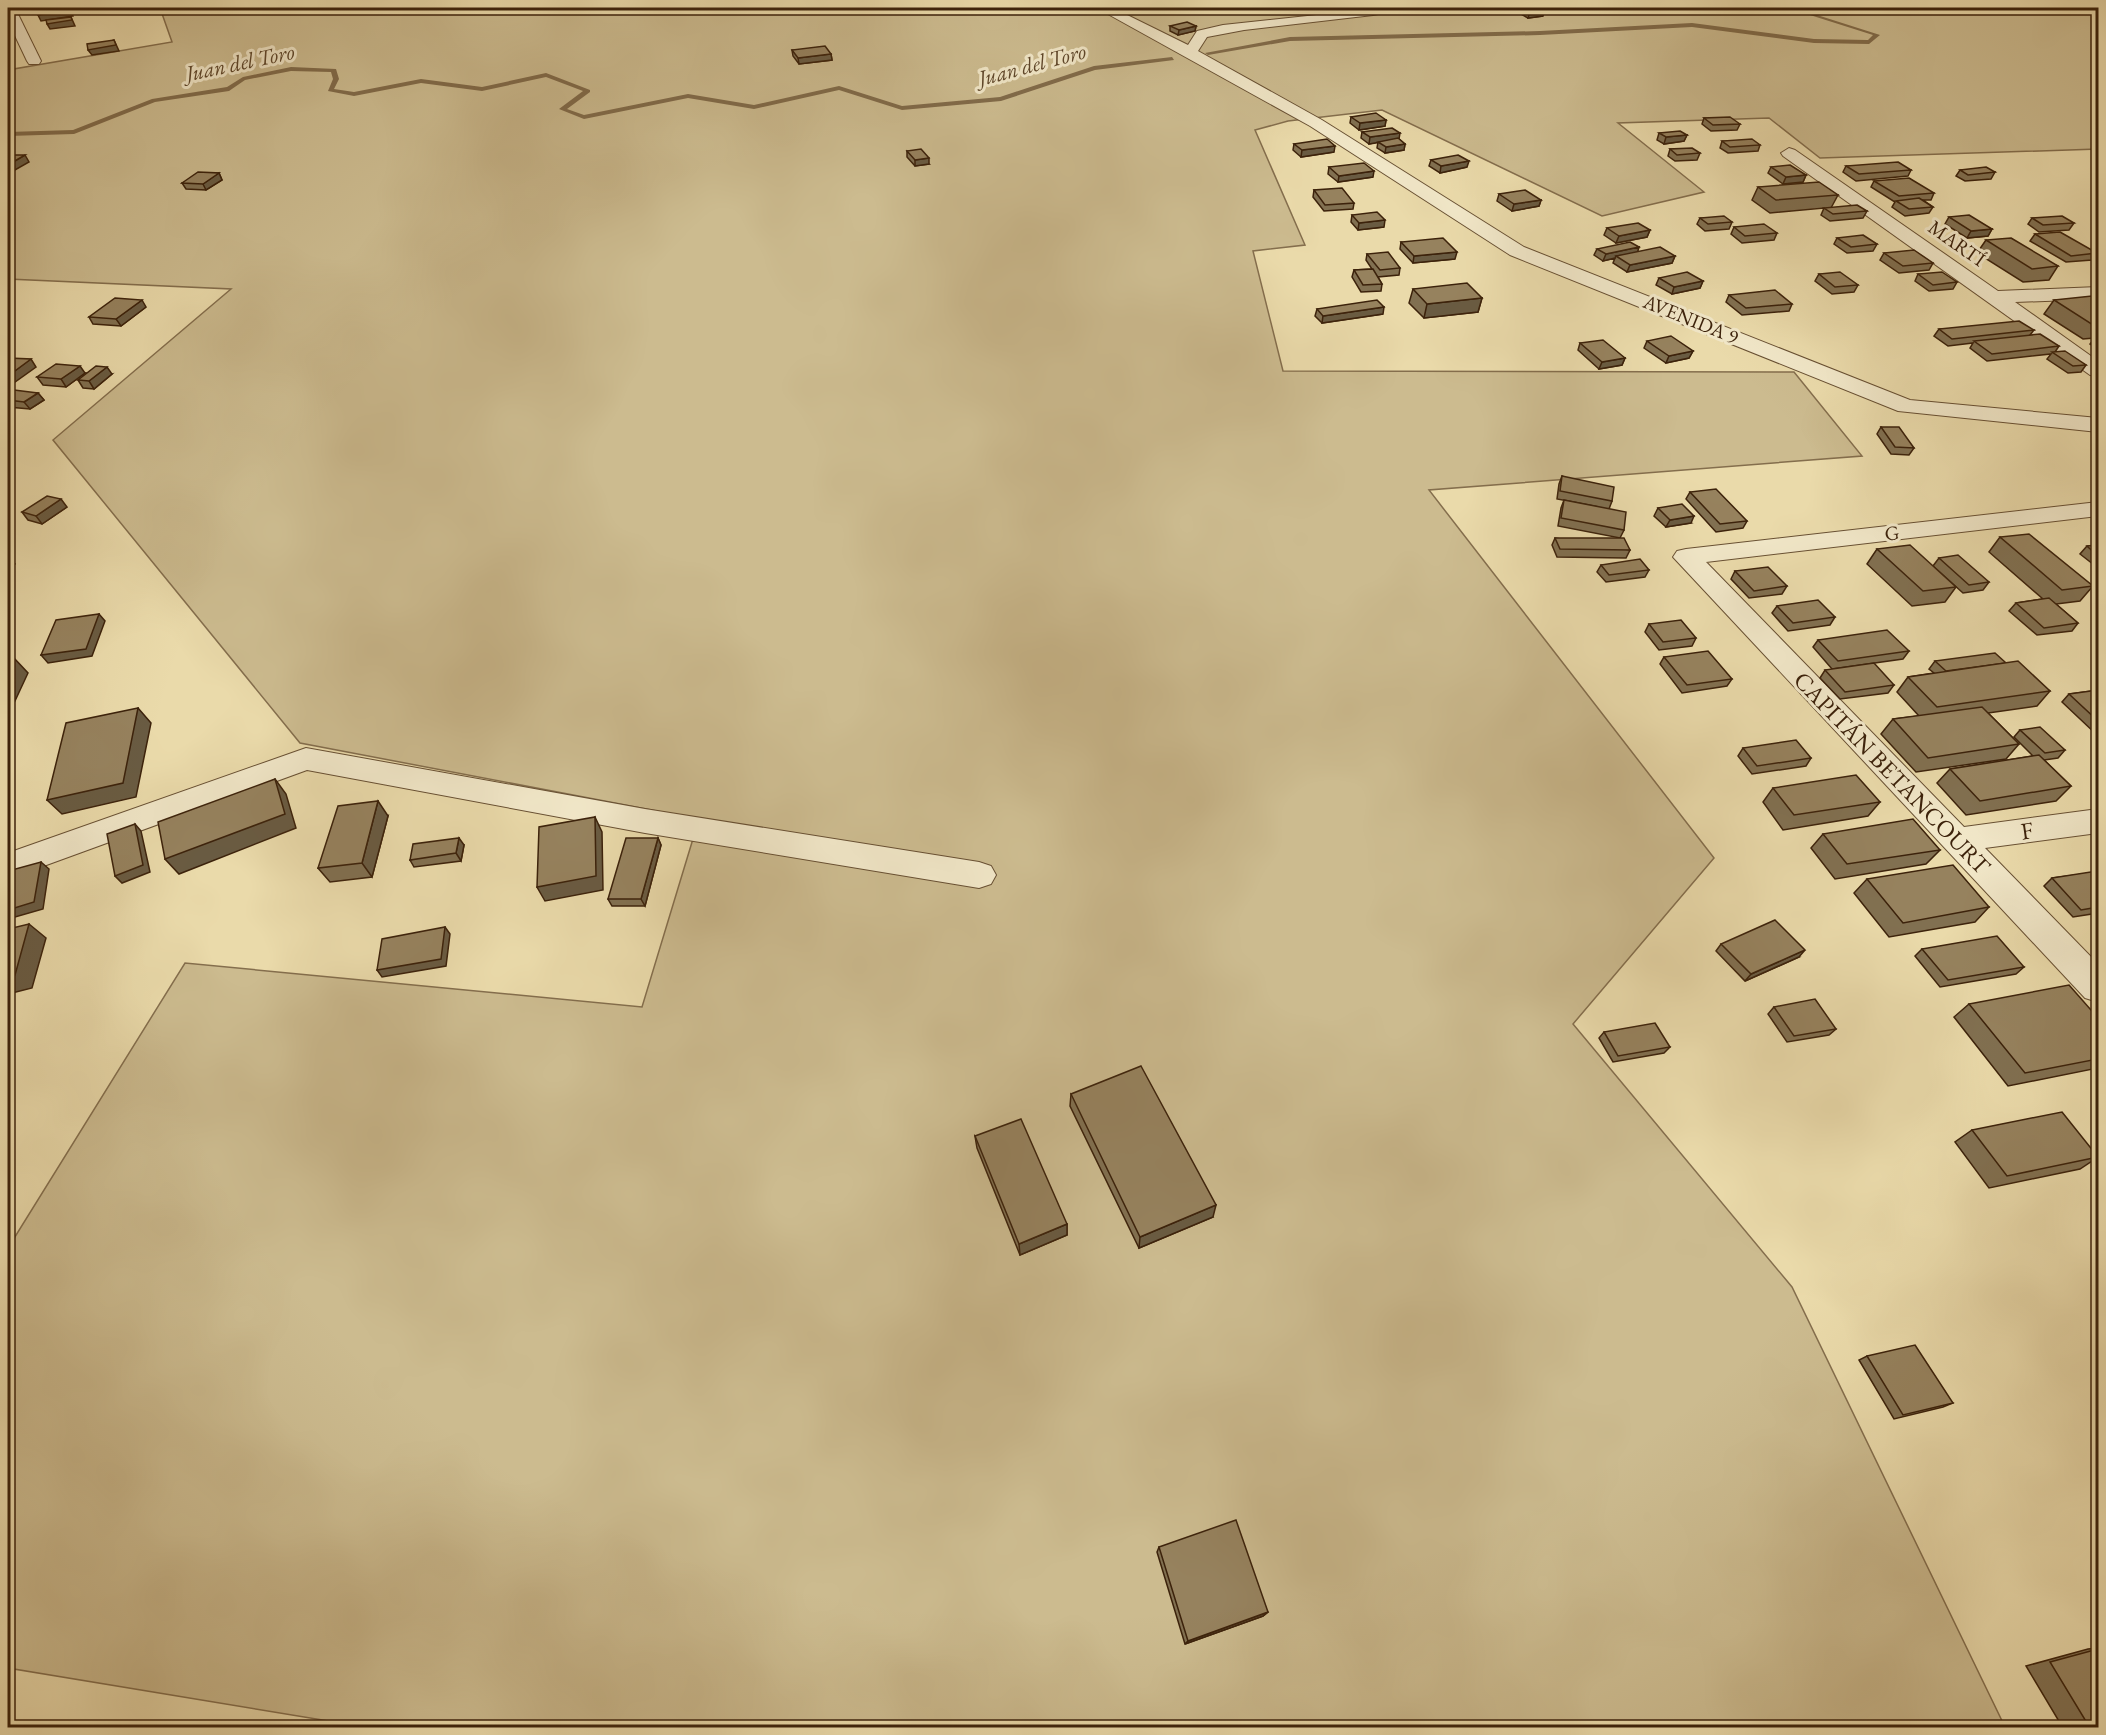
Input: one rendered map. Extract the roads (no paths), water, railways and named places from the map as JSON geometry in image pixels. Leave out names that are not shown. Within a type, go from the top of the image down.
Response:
[{"type":"street","points":[[8,8],[34,61]]},
{"type":"street","name":"AVENIDA 9","points":[[1104,8],[1190,52],[1316,123],[1517,251],[1905,406],[2098,425]]},
{"type":"street","points":[[1190,52],[1202,34],[1231,26],[1342,17],[1373,11],[1376,8]]},
{"type":"street","name":"MARTÍ","points":[[1789,153],[2098,370]]},
{"type":"street","points":[[1996,297],[2098,293]]},
{"type":"street","name":"G","points":[[1686,557],[2098,509]]},
{"type":"street","name":"CAPITÁN BETANCOURT","points":[[1686,557],[2098,987]]},
{"type":"street","points":[[8,866],[306,759],[645,820],[979,875]]},
{"type":"street","name":"F","points":[[1956,840],[2098,821]]},
{"type":"waterway","name":"Juan del Toro","points":[[1208,53],[1290,39],[1540,33],[1692,25],[1814,41],[1869,42],[1877,35],[1791,8]]},
{"type":"waterway","name":"Juan del Toro","points":[[8,134],[74,132],[154,100],[229,89],[243,79],[291,69],[334,70],[336,79],[330,90],[354,94],[421,81],[482,89],[546,75],[588,91],[562,109],[584,117],[688,96],[754,107],[839,88],[902,108],[1001,99],[1094,68],[1172,59]]}]
